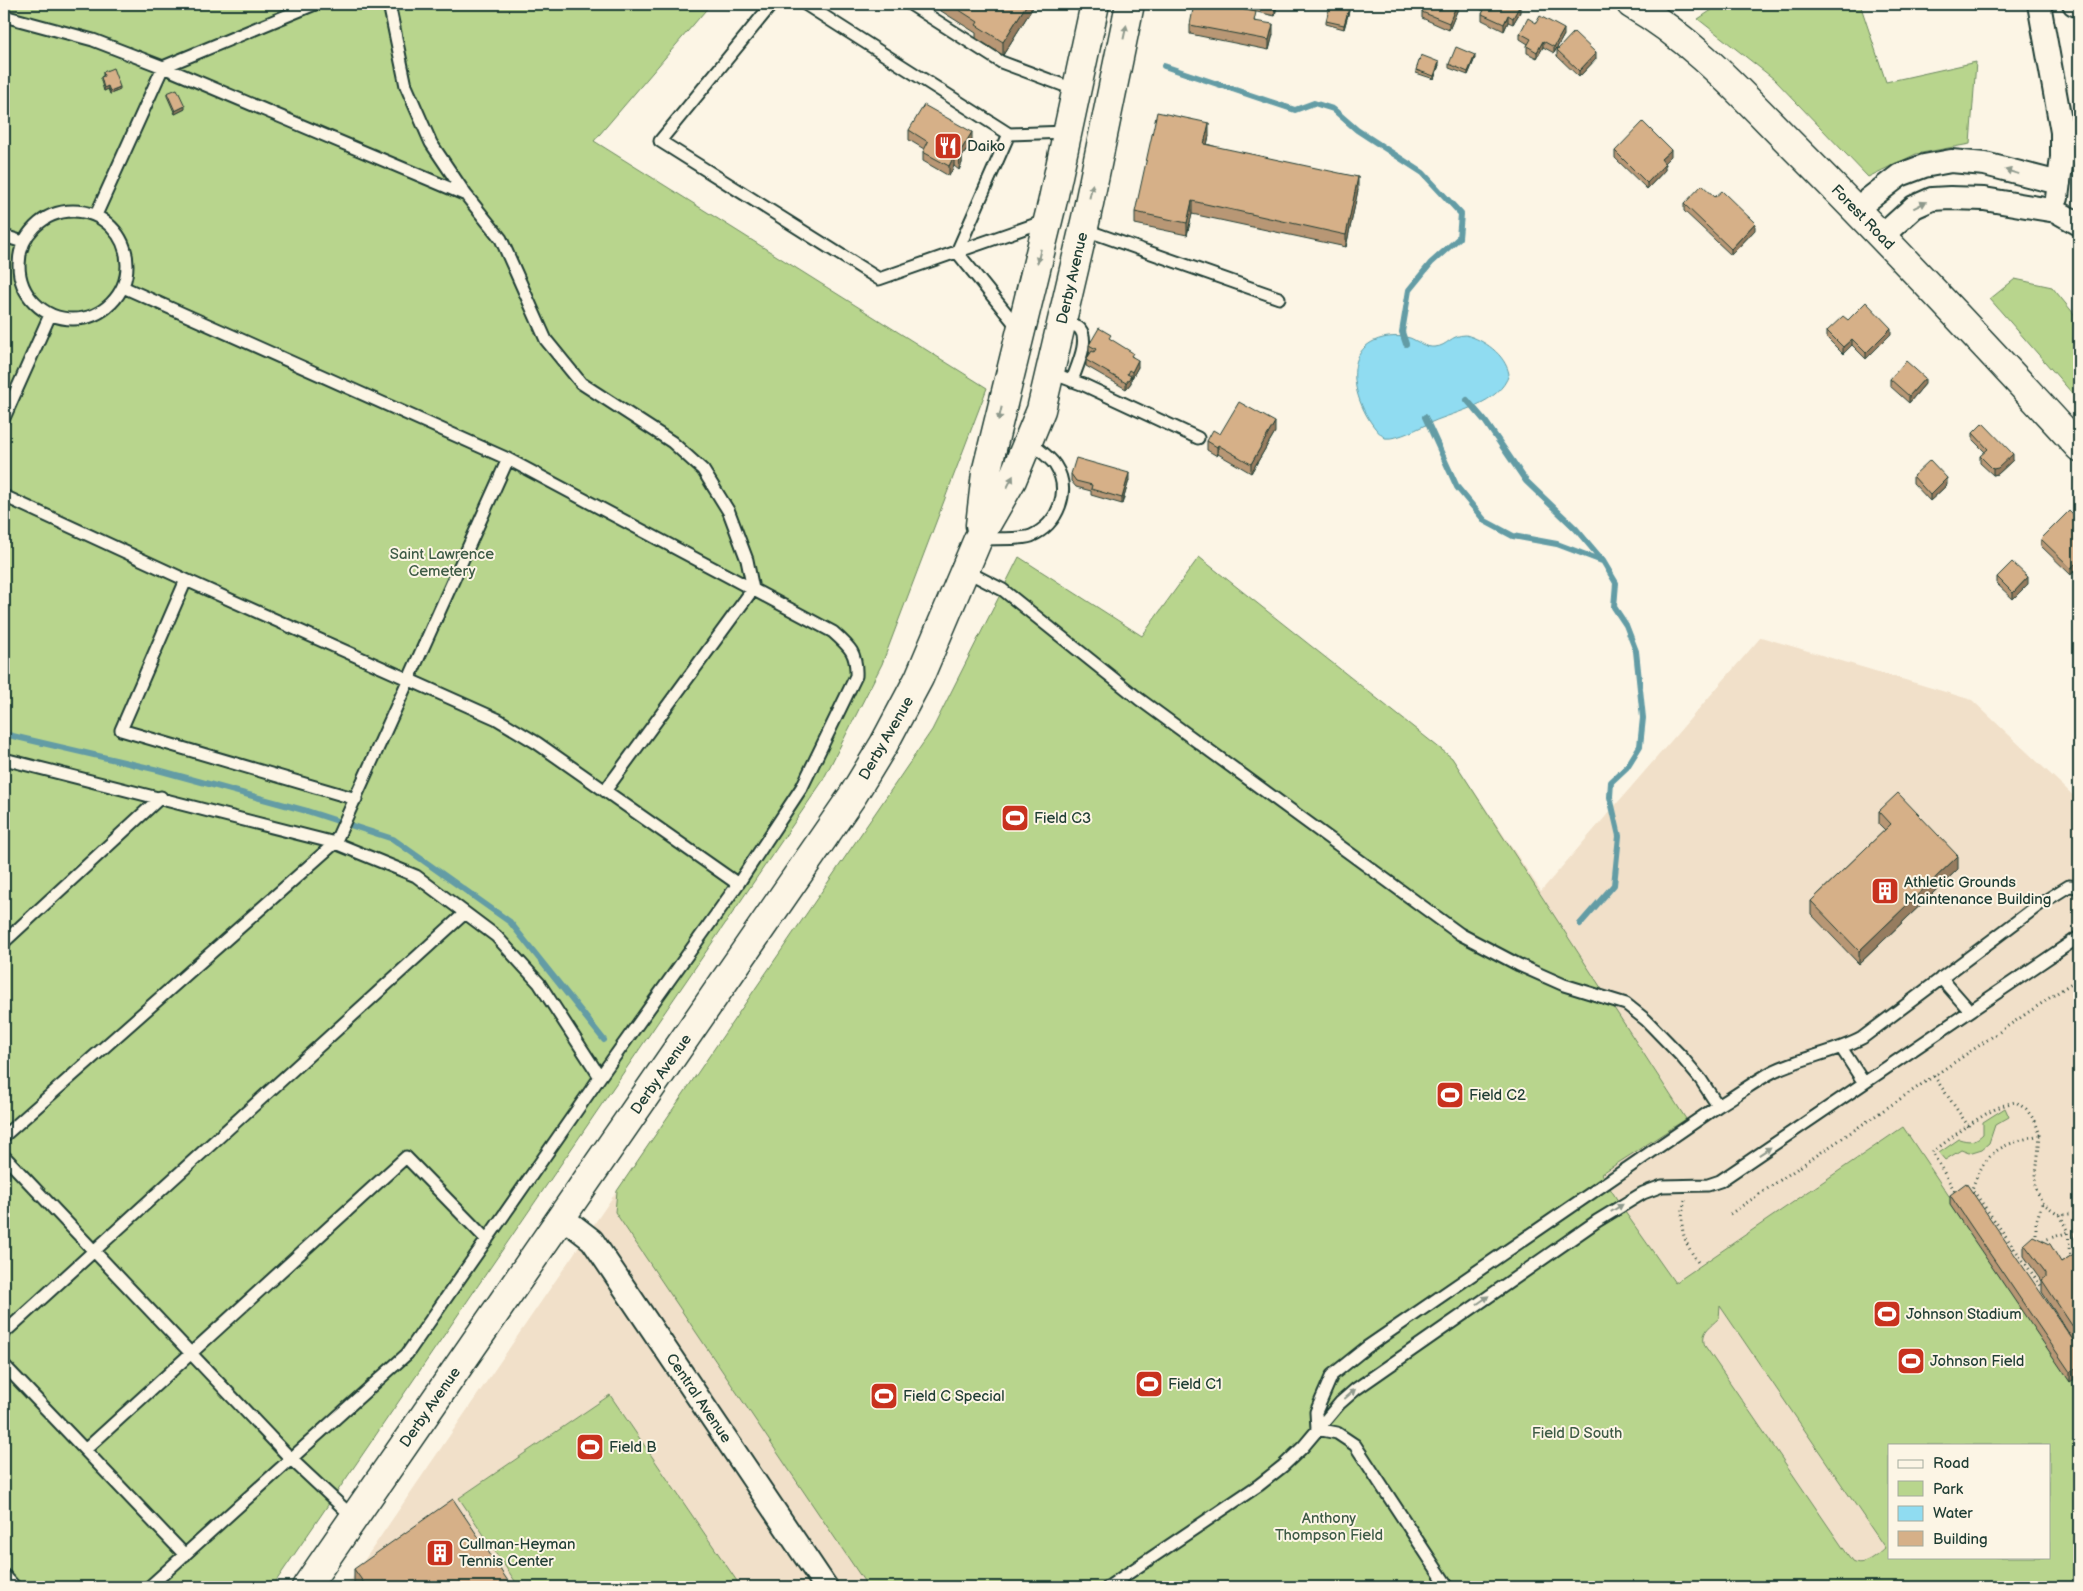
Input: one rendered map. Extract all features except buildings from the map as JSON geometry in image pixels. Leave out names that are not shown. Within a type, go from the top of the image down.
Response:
[{"type":"main road","name":"Derby Avenue","points":[[978,539],[986,473],[1048,220],[1095,4]]},
{"type":"main road","name":"Derby Avenue","points":[[306,1587],[853,795],[884,744],[919,678],[978,539],[1012,480],[1041,410],[1060,377],[1062,319],[1083,229],[1130,4]]},
{"type":"main road","name":"Forest Road","points":[[1631,4],[1667,27],[1694,49],[1856,209],[2079,447]]},
{"type":"main road","points":[[1048,220],[1083,229]]},
{"type":"street","points":[[2039,4],[2062,132],[2060,184],[2056,210]]},
{"type":"street","points":[[2074,4],[2079,6]]},
{"type":"street","points":[[1856,209],[1900,175],[1924,166],[1951,161],[1985,164],[2060,184]]},
{"type":"street","points":[[1882,236],[1914,207],[1932,199],[1984,199],[2056,210],[2079,224]]},
{"type":"street","name":"Central Avenue","points":[[562,1216],[592,1240],[826,1587]]},
{"type":"lane","points":[[96,215],[163,67],[315,4]]},
{"type":"lane","points":[[389,4],[406,86],[431,143],[466,195],[501,239],[546,340],[581,383],[672,442],[703,470],[729,512],[747,560],[753,590],[605,791]]},
{"type":"lane","points":[[772,4],[660,140],[879,279],[1048,220]]},
{"type":"lane","points":[[805,4],[1009,134],[1067,132]]},
{"type":"lane","points":[[910,4],[1001,62],[1076,90]]},
{"type":"lane","points":[[4,16],[93,40],[163,67],[466,195]]},
{"type":"lane","points":[[957,252],[1009,134]]},
{"type":"lane","points":[[79,210],[96,215],[110,224],[121,238],[126,254],[127,271],[123,287],[113,302],[100,312],[84,318],[66,319],[50,315],[36,305],[25,292],[19,276],[18,259],[23,242],[33,228],[46,217],[62,211],[79,210]]},
{"type":"lane","points":[[1083,229],[1279,298]]},
{"type":"lane","points":[[4,236],[23,242]]},
{"type":"lane","points":[[957,252],[1020,330]]},
{"type":"lane","points":[[123,287],[508,459],[838,637],[848,645],[856,660],[856,676],[802,787],[738,884],[600,1077],[407,1354],[149,1587]]},
{"type":"lane","points":[[4,418],[50,315]]},
{"type":"lane","points":[[1060,377],[1198,438]]},
{"type":"lane","points":[[978,539],[1030,536],[1049,524],[1060,508],[1063,484],[1055,464],[1028,440]]},
{"type":"lane","points":[[4,1136],[335,843],[351,812],[508,459]]},
{"type":"lane","points":[[4,496],[186,580],[497,718],[537,743],[738,884]]},
{"type":"lane","points":[[966,571],[1003,590],[1139,699],[1460,934],[1519,965],[1564,984],[1626,1004],[1646,1020],[1681,1056],[1701,1080],[1718,1106]]},
{"type":"lane","points":[[186,580],[121,730],[356,799]]},
{"type":"lane","points":[[4,759],[161,797],[335,843],[416,876],[496,936],[539,983],[600,1077]]},
{"type":"lane","points":[[4,942],[161,797]]},
{"type":"lane","points":[[1317,1429],[1316,1412],[1332,1375],[1338,1368],[1718,1106],[1774,1071],[1812,1056],[1842,1049],[1905,1007],[2040,904],[2069,886],[2079,887]]},
{"type":"lane","points":[[4,1333],[466,913]]},
{"type":"lane","points":[[1108,1587],[1259,1485],[1296,1453],[1356,1389],[1597,1221],[1642,1193],[1662,1186],[1708,1185],[1720,1181],[2079,937]]},
{"type":"lane","points":[[1941,978],[1970,1012]]},
{"type":"lane","points":[[1842,1049],[1864,1084]]},
{"type":"lane","points":[[4,1156],[291,1459],[354,1518]]},
{"type":"lane","points":[[85,1450],[192,1355],[406,1157],[487,1240]]},
{"type":"lane","points":[[4,1365],[186,1555]]},
{"type":"lane","points":[[1317,1429],[1337,1433],[1355,1445],[1448,1587]]},
{"type":"lane","points":[[4,1575],[15,1587]]},
{"type":"path","points":[[1730,1214],[2079,978]]},
{"type":"path","points":[[1934,1076],[1969,1127]]},
{"type":"path","points":[[1962,1202],[1932,1152],[2005,1104],[2016,1102],[2035,1120],[2040,1135],[2035,1186],[2042,1203],[2060,1215],[2069,1232],[2071,1265]]},
{"type":"path","points":[[2040,1135],[2003,1145],[1993,1152],[1978,1172],[1972,1190],[2047,1294]]},
{"type":"path","points":[[1689,1184],[1680,1219],[1681,1228],[1684,1238],[1700,1265]]},
{"type":"path","points":[[2042,1203],[2036,1223],[2035,1238],[2044,1248]]},
{"type":"path","points":[[2060,1215],[2079,1214]]},
{"type":"path","points":[[2038,1242],[2069,1232]]},
{"type":"shaded area","points":[[1019,557],[1142,636],[1199,557],[1452,758],[1541,891],[1761,637],[1972,700],[2079,801],[2079,1587],[346,1587],[932,730]]},
{"type":"green space","name":"Saint Lawrence Cemetery","points":[[4,4],[711,4],[594,141],[987,388],[882,664],[822,782],[272,1587],[4,1587]]},
{"type":"green space","points":[[1721,4],[1860,4],[1886,82],[1976,62],[1970,144],[1916,154],[1868,177],[1774,79],[1698,19]]},
{"type":"green space","points":[[2015,279],[2052,287],[2079,320],[2079,401],[1990,299]]},
{"type":"green space","points":[[1019,557],[1142,636],[1199,557],[1452,758],[1686,1119],[1601,1174],[1675,1283],[1903,1127],[1953,1202],[2079,1376],[2074,1380],[2079,1387],[2079,1587],[868,1587],[615,1212],[617,1191],[932,730]],"holes":[[[1720,1306],[1885,1548],[1865,1562],[1852,1561],[1705,1346],[1705,1333],[1719,1318]]]},
{"type":"green space","points":[[2005,1108],[2009,1117],[1995,1125],[1989,1143],[1982,1149],[1969,1153],[1961,1150],[1945,1160],[1939,1153],[1959,1139],[1969,1141],[1977,1139],[1983,1134],[1983,1122]]},
{"type":"green space","name":"Field B","points":[[610,1395],[741,1587],[519,1587],[459,1498]]},
{"type":"water","points":[[1461,335],[1480,340],[1493,349],[1507,367],[1509,374],[1497,393],[1476,405],[1402,435],[1385,438],[1366,415],[1360,400],[1355,369],[1359,355],[1368,345],[1386,337],[1407,337],[1435,347],[1443,345]]},
{"type":"waterway","points":[[1164,66],[1295,110],[1314,103],[1333,109],[1357,130],[1423,173],[1461,214],[1459,238],[1431,263],[1409,290],[1402,332],[1406,344]]},
{"type":"waterway","points":[[1467,400],[1485,421],[1526,481],[1576,529],[1603,561],[1616,583],[1614,607],[1626,625],[1636,651],[1643,718],[1640,746],[1627,767],[1611,782],[1610,797],[1619,836],[1614,885],[1580,924]]},
{"type":"waterway","points":[[1425,417],[1457,487],[1485,521],[1513,536],[1557,544],[1602,561]]},
{"type":"waterway","points":[[4,734],[158,770],[307,811],[393,839],[510,922],[604,1040]]},
{"type":"place","name":"Daiko","points":[[948,146]]},
{"type":"place","name":"Field C3","points":[[1015,818]]},
{"type":"place","name":"Athletic Grounds Maintenance Building","points":[[1885,891]]},
{"type":"place","name":"Field C2","points":[[1450,1095]]},
{"type":"place","name":"Johnson Stadium","points":[[1887,1314]]},
{"type":"place","name":"Johnson Field","points":[[1911,1361]]},
{"type":"place","name":"Field C1","points":[[1149,1384]]},
{"type":"place","name":"Field C Special","points":[[884,1396]]},
{"type":"place","name":"Field B","points":[[590,1447]]},
{"type":"place","name":"Cullman-Heyman Tennis Center","points":[[440,1553]]},
{"type":"park label","name":"Field D South","points":[[1577,1433]]},
{"type":"park label","name":"Anthony Thompson Field","points":[[1329,1526]]}]
